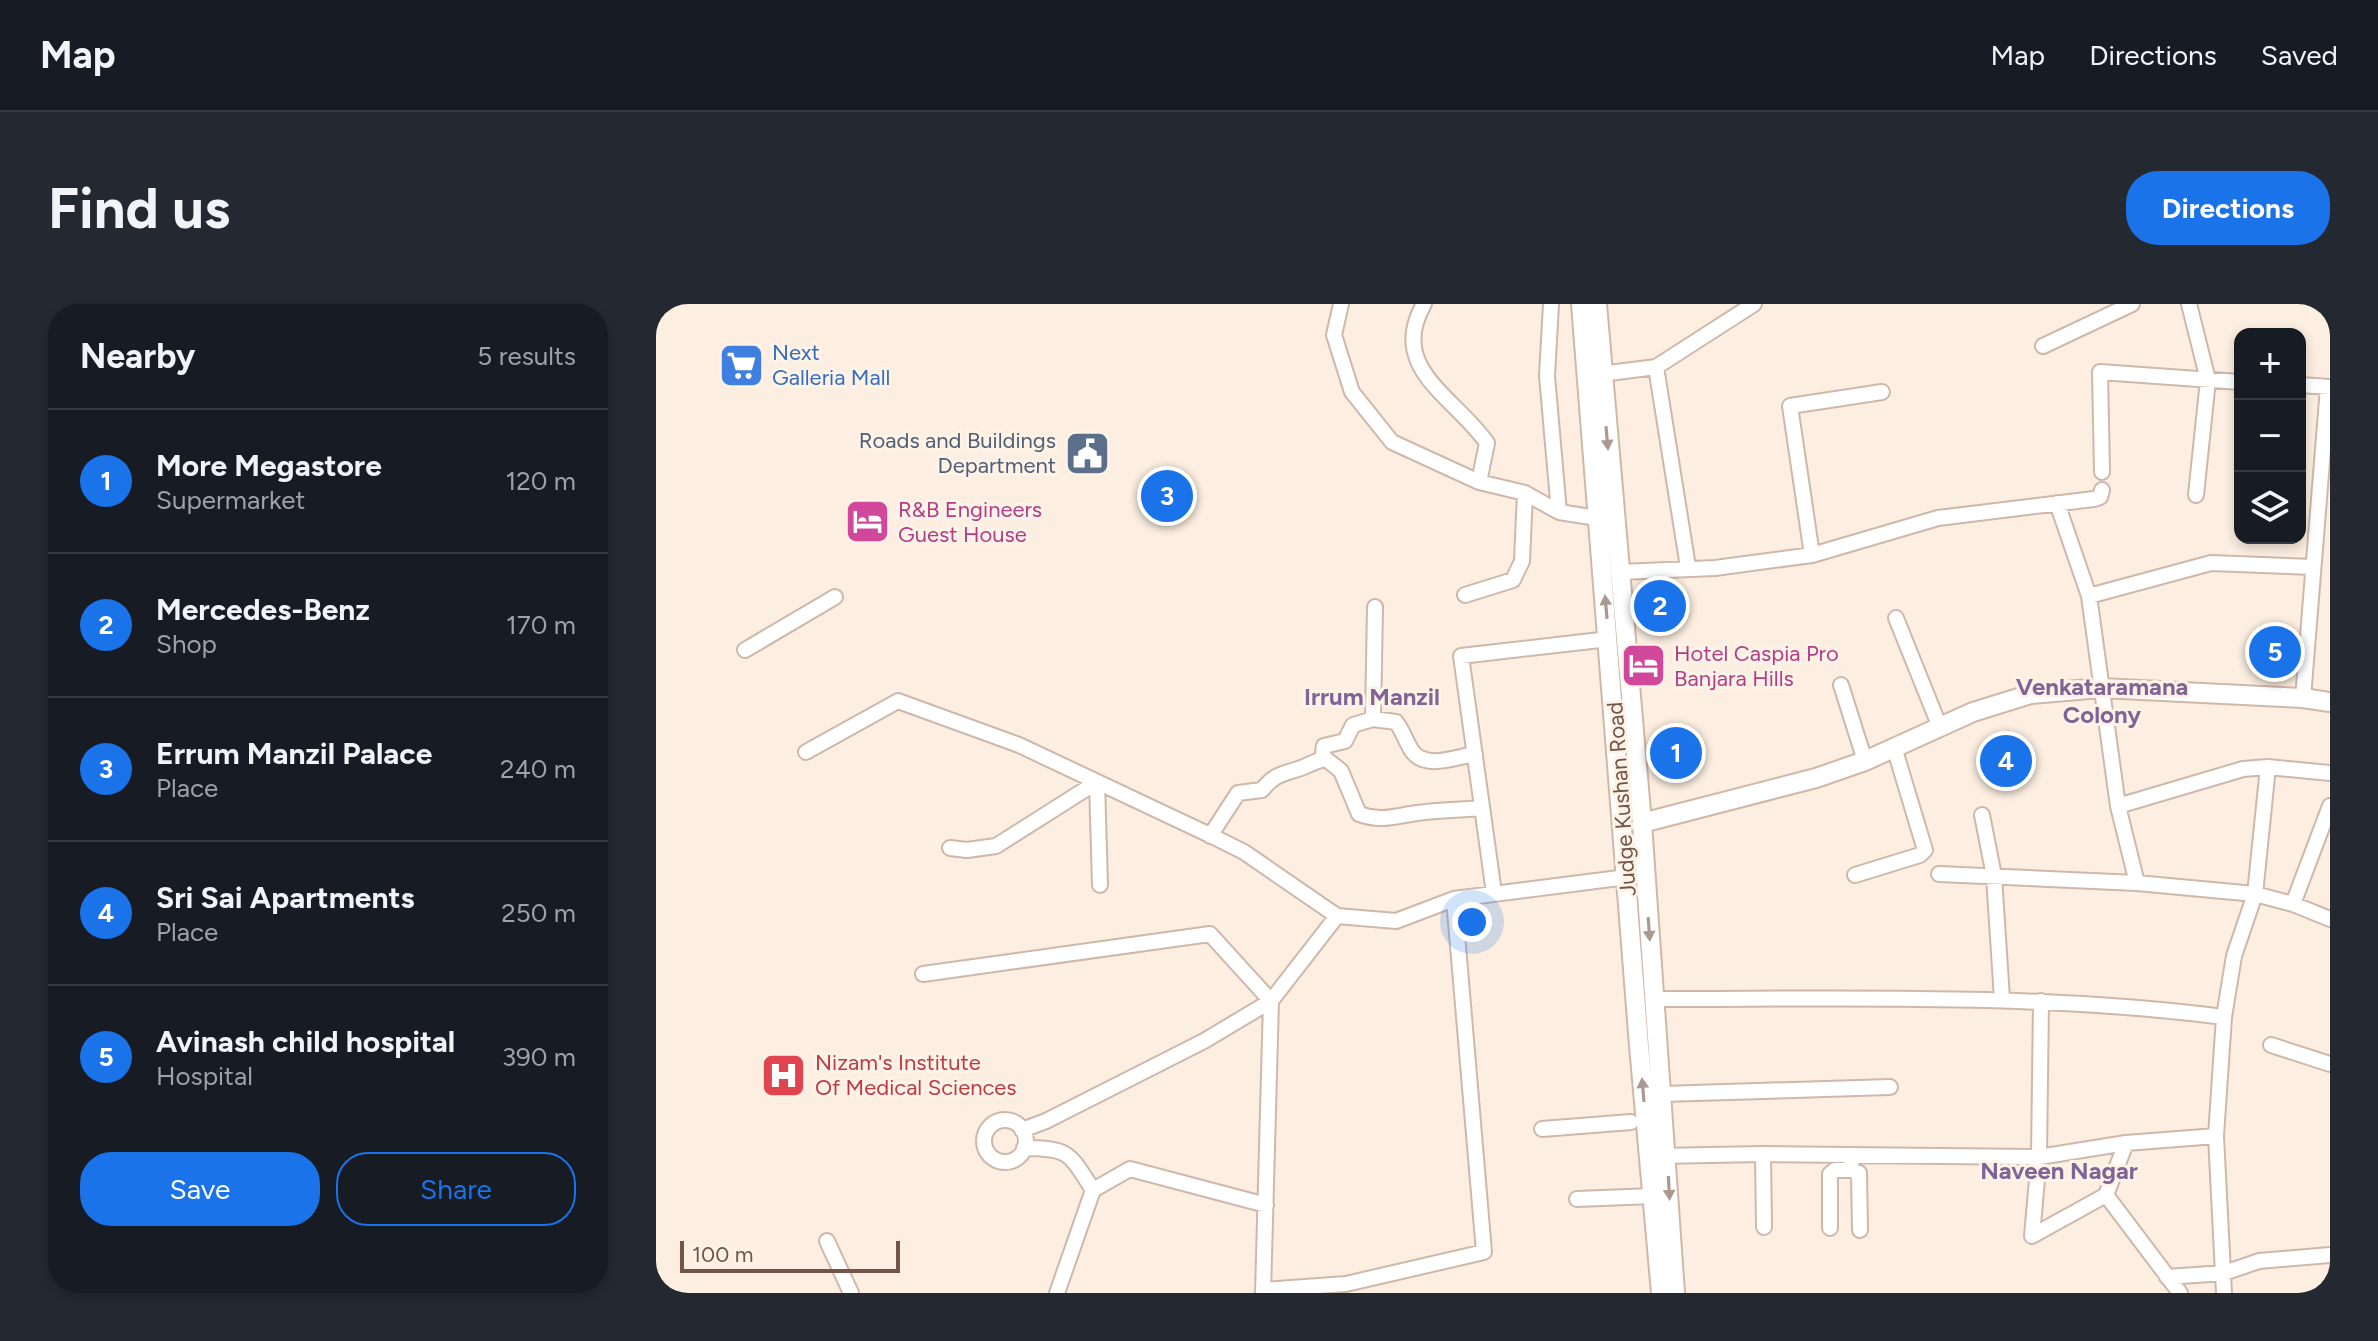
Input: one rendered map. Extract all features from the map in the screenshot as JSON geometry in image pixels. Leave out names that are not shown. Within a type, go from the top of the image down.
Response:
[{"type":"main road","name":"Judge Kushan Road","points":[[1581,304],[1627,877],[1675,1293]]},
{"type":"main road","name":"Judge Kushan Road","points":[[1597,304],[1662,1094],[1653,1196],[1661,1293]]},
{"type":"main road","points":[[1642,823],[1816,778],[1865,761],[1939,725],[2031,694],[2101,688],[2330,702]]},
{"type":"street","points":[[1341,304],[1334,335],[1352,392],[1392,442],[1479,482],[1525,493],[1559,512],[1597,518]]},
{"type":"street","points":[[1424,304],[1414,322],[1417,361],[1424,376],[1473,423],[1487,443],[1479,482]]},
{"type":"street","points":[[1551,304],[1547,376],[1559,512]]},
{"type":"street","points":[[1601,374],[1656,367],[1754,304]]},
{"type":"street","points":[[2043,346],[2132,304]]},
{"type":"street","points":[[2189,304],[2208,380],[2196,495]]},
{"type":"street","points":[[1656,367],[1688,567]]},
{"type":"street","points":[[2102,472],[2100,372],[2234,382]]},
{"type":"street","points":[[2303,698],[2326,455],[2329,387],[2306,385]]},
{"type":"street","points":[[1812,555],[1790,406],[1882,392]]},
{"type":"street","points":[[1620,572],[1715,568],[1812,555],[1938,518],[2094,499],[2100,497],[2102,490]]},
{"type":"street","points":[[1465,595],[1513,580],[1522,561],[1525,493]]},
{"type":"street","points":[[2057,503],[2089,596],[2118,806],[2137,883]]},
{"type":"street","points":[[2089,596],[2211,563],[2313,567]]},
{"type":"street","points":[[745,650],[835,597]]},
{"type":"street","points":[[1373,719],[1375,607]]},
{"type":"street","points":[[1896,618],[1939,725]]},
{"type":"street","points":[[1494,893],[1461,656],[1609,639]]},
{"type":"street","points":[[1841,685],[1865,761]]},
{"type":"street","points":[[806,752],[898,701],[1019,745],[1244,852],[1337,916],[1396,921],[1454,899],[1627,877]]},
{"type":"street","points":[[1322,760],[1324,746],[1345,741],[1353,725],[1373,719],[1396,722],[1413,754],[1422,761],[1430,763],[1475,754]]},
{"type":"street","points":[[1855,875],[1920,855],[1925,850],[1894,747]]},
{"type":"street","points":[[1210,836],[1238,793],[1262,790],[1271,778],[1280,773],[1326,759],[1341,771],[1359,814],[1394,819],[1415,813],[1482,808]]},
{"type":"street","points":[[2118,806],[2243,769],[2268,767],[2330,773]]},
{"type":"street","points":[[2224,1293],[2216,1136],[2224,1017],[2234,956],[2255,894],[2268,767]]},
{"type":"street","points":[[950,848],[967,850],[996,846],[1097,782]]},
{"type":"street","points":[[1097,782],[1100,885]]},
{"type":"street","points":[[2293,904],[2330,806]]},
{"type":"street","points":[[1982,815],[1994,876],[2002,999]]},
{"type":"street","points":[[1939,874],[2137,883],[2255,894],[2293,904],[2330,919]]},
{"type":"street","points":[[923,974],[1210,934],[1271,1001],[1263,1292],[1346,1284],[1484,1252],[1454,899]]},
{"type":"street","points":[[1022,1130],[1046,1121],[1204,1041],[1271,1001],[1337,916]]},
{"type":"street","points":[[1654,999],[2002,999],[2137,1006],[2224,1017]]},
{"type":"street","points":[[2041,1001],[2039,1157],[2032,1236],[2106,1195],[2126,1143]]},
{"type":"street","points":[[2271,1045],[2330,1064]]},
{"type":"street","points":[[1662,1094],[1890,1087]]},
{"type":"street","points":[[1009,1121],[1022,1130],[1026,1141],[1024,1148],[1017,1158],[1005,1162],[992,1158],[985,1146],[987,1131],[995,1123],[1009,1121]]},
{"type":"street","points":[[1542,1129],[1631,1122]]},
{"type":"street","points":[[1658,1156],[1763,1154],[1851,1162],[2039,1157],[2126,1143],[2216,1136]]},
{"type":"street","points":[[1024,1148],[1063,1151],[1073,1160],[1093,1190]]},
{"type":"street","points":[[1763,1154],[1764,1227]]},
{"type":"street","points":[[1830,1228],[1830,1174],[1851,1162]]},
{"type":"street","points":[[1851,1162],[1859,1173],[1860,1230]]},
{"type":"street","points":[[1057,1293],[1093,1190],[1130,1169],[1266,1205]]},
{"type":"street","points":[[2106,1195],[2180,1293]]},
{"type":"street","points":[[1577,1199],[1653,1196]]},
{"type":"street","points":[[827,1241],[851,1293]]},
{"type":"street","points":[[2167,1277],[2224,1273],[2259,1261],[2330,1255]]},
{"type":"place","name":"Next Galleria Mall","points":[[741,365]]},
{"type":"place","name":"Roads and Buildings Department","points":[[1087,453]]},
{"type":"place","name":"Errum Manzil Palace","points":[[1167,496]]},
{"type":"place","name":"R&B Engineers Guest House","points":[[867,522]]},
{"type":"place","name":"Mercedes-Benz","points":[[1660,606]]},
{"type":"place","name":"Avinash child hospital","points":[[2275,652]]},
{"type":"place","name":"Hotel Caspia Pro Banjara Hills","points":[[1643,666]]},
{"type":"place","name":"More Megastore","points":[[1676,753]]},
{"type":"place","name":"Sri Sai Apartments","points":[[2006,761]]},
{"type":"place","name":"Nizam's Institute Of Medical Sciences","points":[[784,1075]]},
{"type":"district","name":"Irrum Manzil","points":[[1372,697]]},
{"type":"district","name":"Venkataramana Colony","points":[[2102,701]]},
{"type":"district","name":"Naveen Nagar","points":[[2059,1171]]}]
